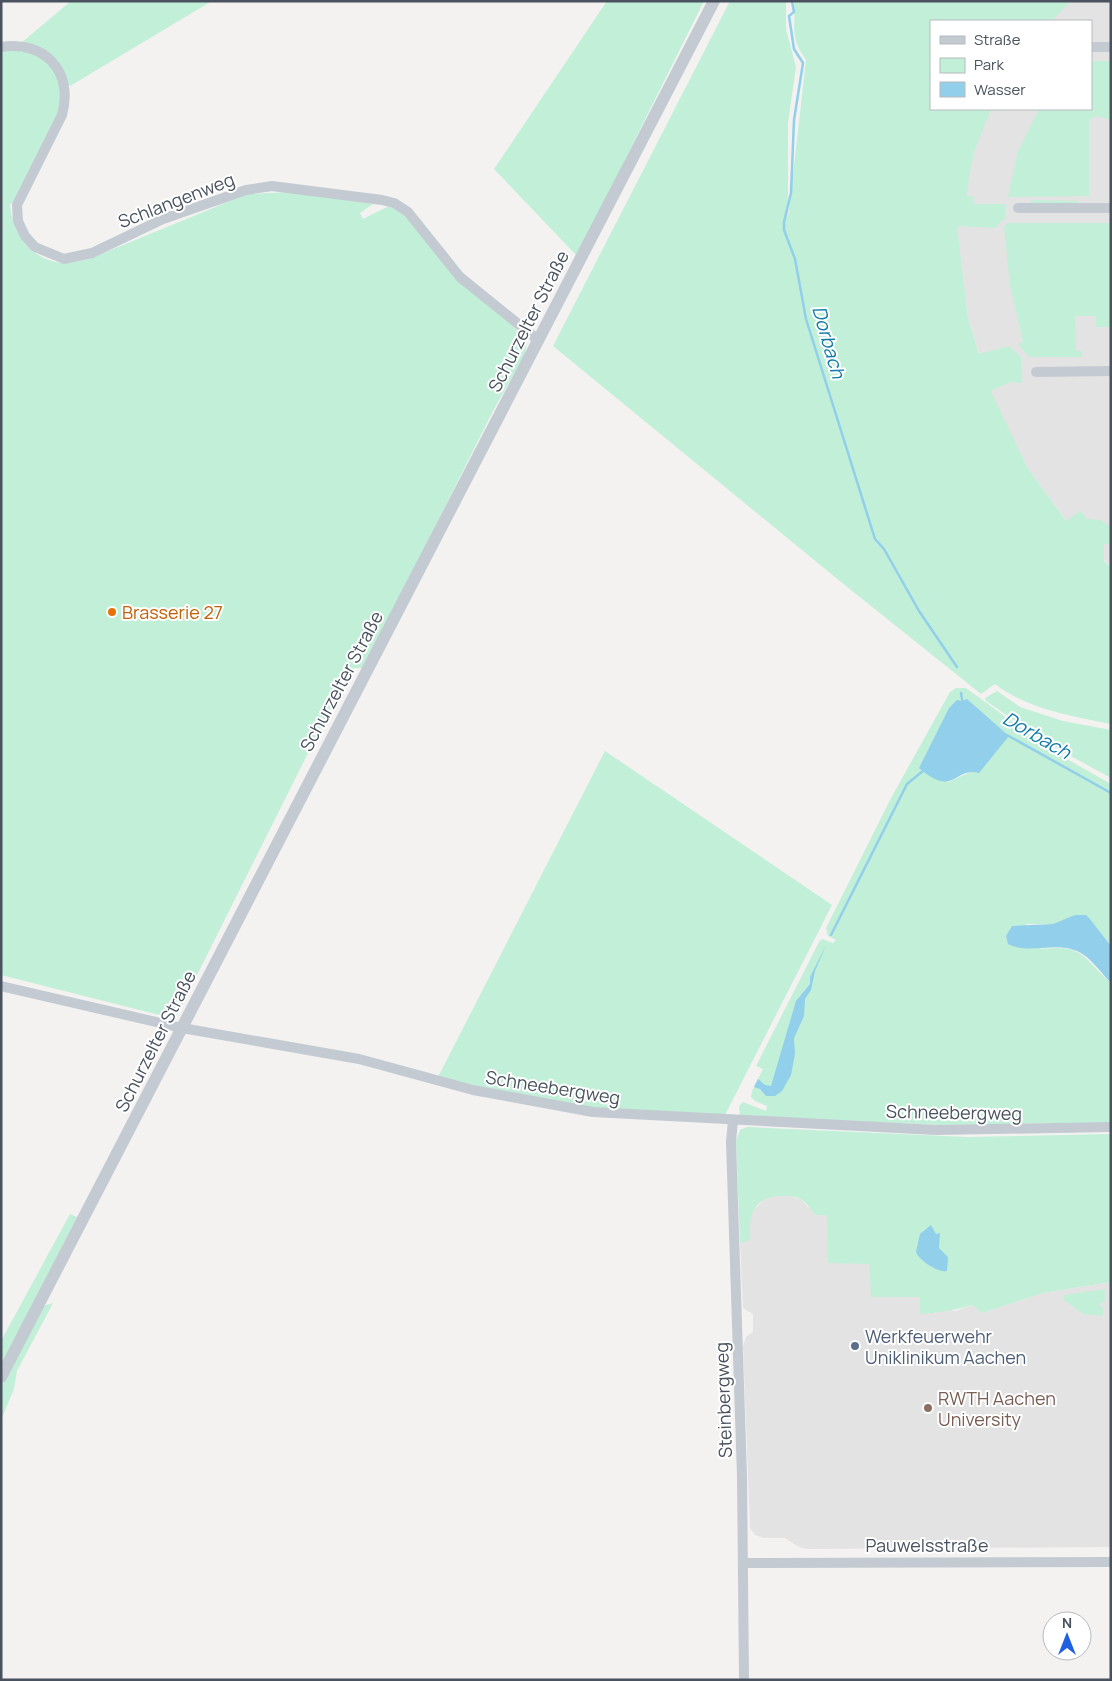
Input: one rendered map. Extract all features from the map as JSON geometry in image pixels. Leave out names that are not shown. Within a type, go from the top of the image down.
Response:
[{"type":"street","name":"Schurzelter Straße","points":[[1,1378],[714,1]]},
{"type":"street","name":"Schlangenweg","points":[[1,47],[24,46],[43,54],[52,61],[64,86],[65,105],[62,115],[18,204],[18,221],[24,236],[35,247],[64,258],[79,257],[163,219],[246,190],[272,186],[367,197],[394,203],[408,212],[460,277],[538,340]]},
{"type":"street","points":[[1092,47],[1111,47]]},
{"type":"street","points":[[1018,208],[1111,208]]},
{"type":"street","points":[[1036,372],[1111,371]]},
{"type":"street","name":"Schneebergweg","points":[[1,986],[182,1028],[359,1059],[473,1090],[593,1112],[936,1130],[1111,1127]]},
{"type":"street","name":"Steinbergweg","points":[[733,1120],[731,1142],[744,1563],[744,1680]]},
{"type":"street","name":"Pauwelsstraße","points":[[744,1563],[1111,1562]]},
{"type":"shaded area","points":[[1063,1],[1111,1],[1111,567],[1066,521],[1027,467],[994,402],[968,318],[956,222],[959,186],[981,110],[1092,110],[1092,20],[1043,20]]},
{"type":"shaded area","name":"RWTH Aachen University","points":[[772,1196],[790,1196],[802,1200],[808,1207],[827,1215],[869,1264],[920,1297],[920,1313],[935,1313],[946,1309],[955,1311],[972,1305],[982,1313],[1043,1293],[1111,1282],[1111,1547],[807,1549],[799,1547],[785,1538],[764,1538],[755,1535],[750,1528],[743,1346],[746,1337],[753,1332],[753,1314],[743,1308],[740,1243],[749,1239],[748,1223],[754,1209],[765,1199]]},
{"type":"green space","points":[[71,1],[212,1],[70,86],[66,82],[62,70],[21,43]]},
{"type":"green space","points":[[607,1],[704,1],[577,256],[494,169]]},
{"type":"green space","points":[[730,1],[786,1],[786,29],[796,67],[788,123],[788,218],[806,60],[795,38],[794,1],[1071,1],[1053,20],[930,20],[930,110],[991,110],[974,152],[966,196],[973,196],[973,204],[1005,204],[1005,219],[996,228],[957,226],[968,318],[979,354],[1009,346],[1021,357],[1022,383],[1010,382],[991,391],[1027,467],[1066,521],[1081,511],[1087,519],[1101,520],[1111,528],[1111,544],[1104,544],[1104,561],[1111,567],[1111,724],[1035,706],[1008,693],[995,684],[981,694],[553,346]]},
{"type":"green space","points":[[1,49],[37,53],[61,78],[62,108],[16,201],[10,204],[15,225],[20,235],[34,252],[44,258],[54,262],[66,263],[89,259],[247,194],[289,192],[373,204],[360,213],[363,219],[389,206],[412,220],[527,341],[525,354],[493,411],[364,668],[355,668],[346,677],[175,1019],[1,975]]},
{"type":"green space","points":[[1092,61],[1111,61],[1111,120],[1096,116],[1089,120],[1089,196],[1008,197],[1018,151],[1038,110],[1092,110]]},
{"type":"green space","points":[[1031,200],[1077,201],[1077,204],[1031,204]]},
{"type":"green space","points":[[1007,223],[1111,223],[1111,327],[1096,327],[1096,316],[1075,316],[1076,351],[1082,351],[1082,357],[1029,357],[1018,344],[1023,342],[1010,285],[1004,227]]},
{"type":"green space","points":[[956,688],[966,688],[1051,750],[1111,784],[1111,946],[1090,919],[1075,916],[1053,924],[1026,924],[1041,949],[1066,949],[1081,954],[1111,983],[1111,1123],[940,1125],[740,1116],[739,1106],[743,1102],[766,1111],[767,1106],[755,1101],[751,1097],[763,1069],[756,1066],[819,942],[822,939],[833,943],[836,940],[828,936],[826,928],[890,800],[950,692]],"holes":[[[967,700],[1009,736],[973,771],[948,782],[959,701]]]},
{"type":"green space","points":[[997,691],[1020,707],[1063,721],[1111,730],[1111,778],[1047,743],[986,701],[985,698]]},
{"type":"green space","points":[[605,751],[832,905],[725,1115],[594,1108],[438,1077]]},
{"type":"green space","points":[[747,1127],[967,1137],[1111,1134],[1111,1282],[1043,1293],[982,1313],[972,1305],[920,1314],[920,1297],[871,1297],[869,1264],[828,1263],[827,1215],[815,1215],[806,1203],[797,1198],[787,1196],[773,1197],[759,1203],[750,1223],[750,1240],[740,1243],[736,1141],[740,1130]]},
{"type":"green space","points":[[70,1214],[77,1217],[1,1366],[1,1341]]},
{"type":"green space","points":[[1105,1289],[1105,1301],[1099,1304],[1104,1310],[1102,1316],[1083,1314],[1064,1300],[1064,1295]]},
{"type":"green space","points":[[53,1303],[17,1371],[14,1389],[1,1420],[1,1387],[43,1306]]},
{"type":"water","points":[[967,699],[1009,736],[979,773],[971,772],[947,781],[940,781],[919,768],[949,708],[957,700]]},
{"type":"water","points":[[1075,915],[1086,915],[1111,946],[1111,983],[1091,961],[1077,951],[1060,947],[1025,948],[1008,944],[1006,936],[1012,926],[1053,924]]},
{"type":"water","points":[[826,945],[815,971],[811,990],[805,999],[804,1016],[794,1038],[795,1054],[791,1075],[782,1091],[775,1096],[766,1096],[760,1089],[754,1087],[758,1079],[765,1085],[771,1086],[796,1001],[810,984],[810,977]]},
{"type":"water","points":[[931,1225],[936,1234],[940,1233],[939,1248],[948,1257],[947,1271],[939,1270],[929,1265],[916,1252],[920,1234]]},
{"type":"waterway","name":"Dorbach","points":[[792,1],[794,12],[789,16],[794,49],[803,63],[794,120],[791,193],[784,230],[795,259],[806,319],[875,539],[884,549],[919,611],[957,667]]},
{"type":"waterway","name":"Dorbach","points":[[961,693],[963,705]]},
{"type":"waterway","name":"Dorbach","points":[[1007,735],[1111,793]]},
{"type":"waterway","points":[[831,935],[907,784],[923,771]]},
{"type":"place","name":"Brasserie 27","points":[[112,612]]},
{"type":"place","name":"Werkfeuerwehr Uniklinikum Aachen","points":[[855,1346]]},
{"type":"place","name":"RWTH Aachen University","points":[[928,1408]]}]
